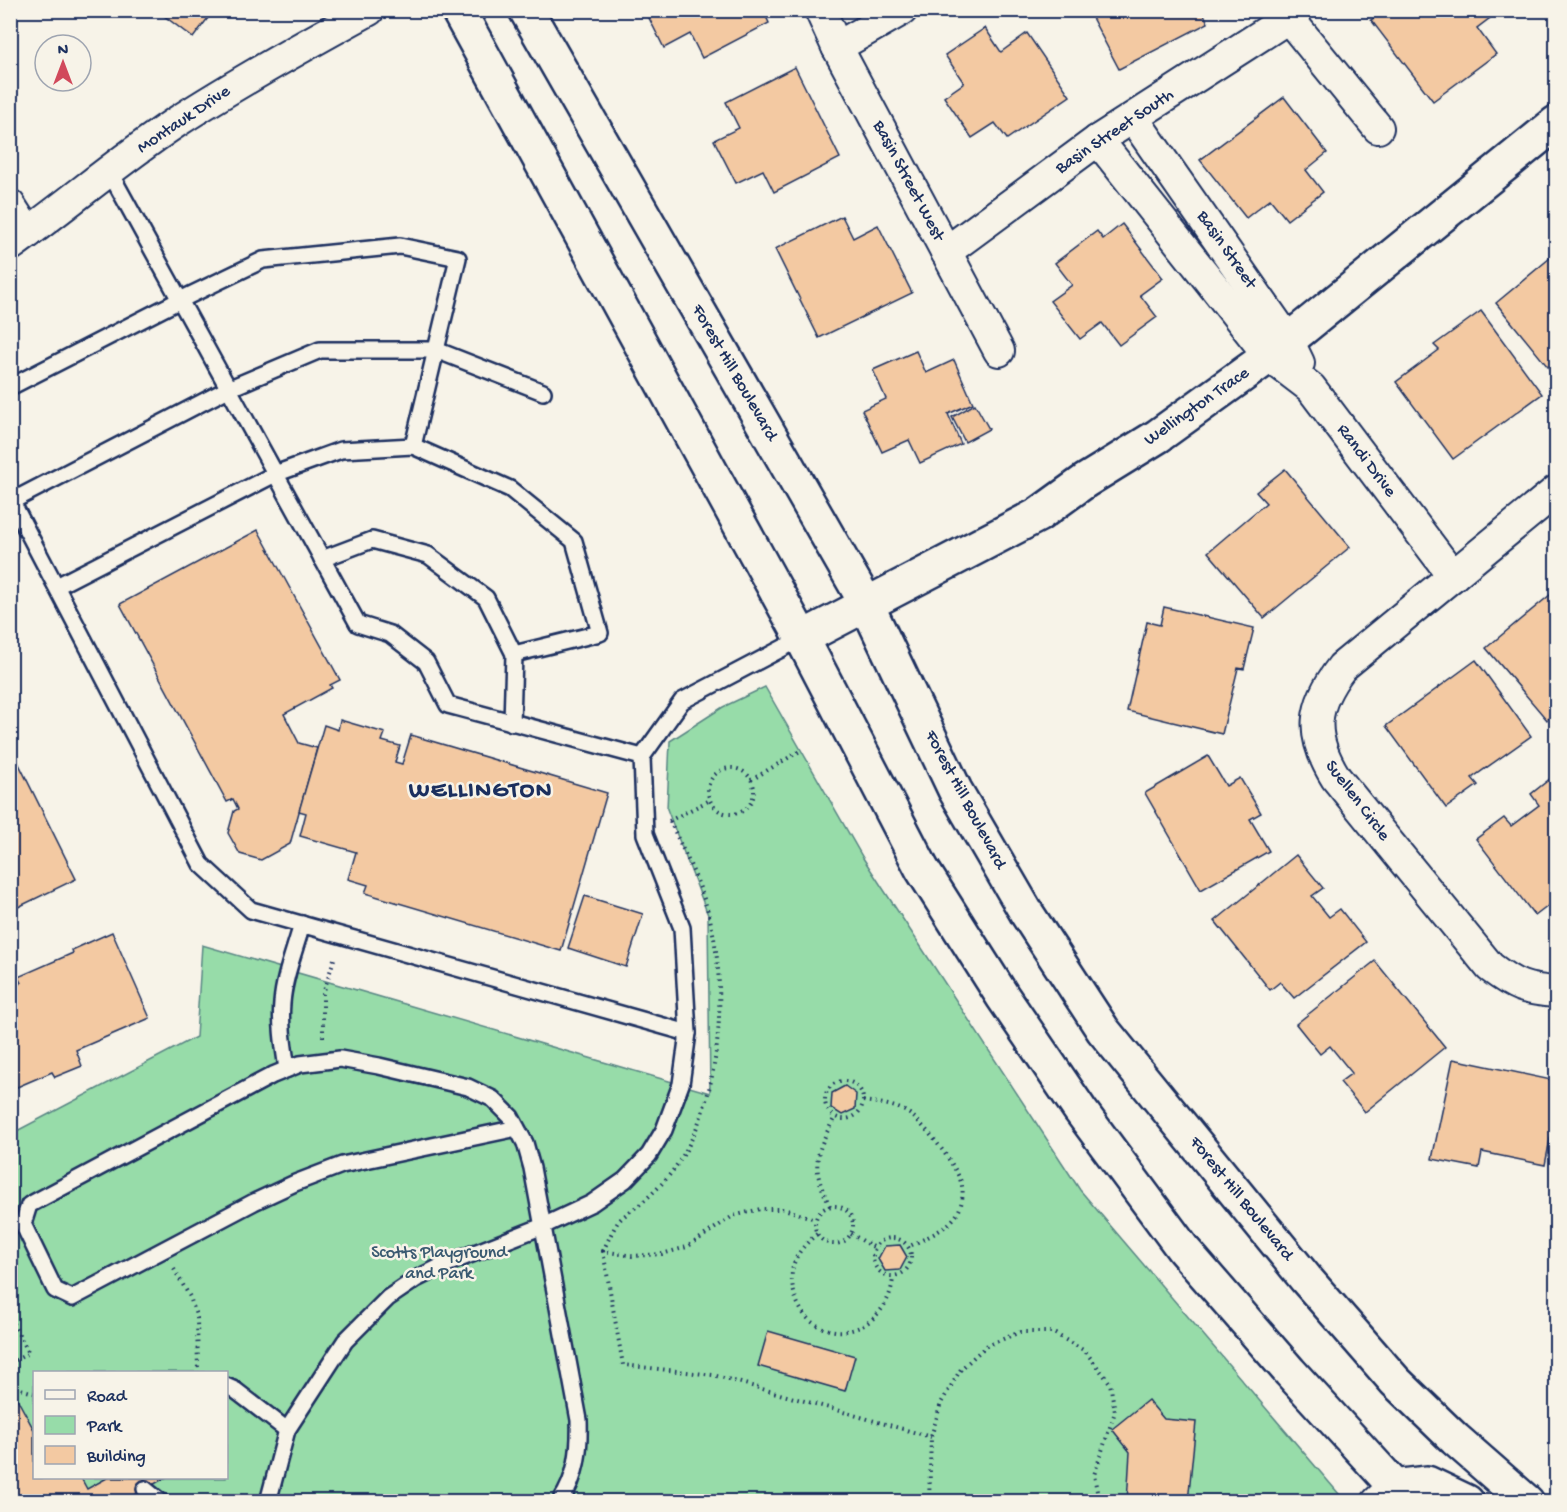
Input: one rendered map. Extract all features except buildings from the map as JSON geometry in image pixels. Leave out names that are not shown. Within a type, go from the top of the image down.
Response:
[{"type":"main road","points":[[458,10],[802,638],[922,869],[1003,997],[1080,1110],[1183,1249],[1393,1497],[1427,1483],[1467,1502]]},
{"type":"main road","name":"Forest Hill Boulevard","points":[[526,10],[866,603],[956,790],[1026,912],[1103,1030],[1306,1279],[1395,1381],[1455,1439],[1527,1502]]},
{"type":"main road","name":"Wellington Trace","points":[[802,638],[1038,515],[1085,481],[1158,436],[1279,348],[1557,123]]},
{"type":"street","name":"Montauk Drive","points":[[19,240],[174,124],[274,61],[369,10]]},
{"type":"street","name":"Basin Street West","points":[[820,10],[837,47],[999,351]]},
{"type":"street","points":[[837,47],[902,10]]},
{"type":"street","points":[[1285,14],[1378,128]]},
{"type":"street","name":"Basin Street South","points":[[946,252],[1098,140],[1285,14]]},
{"type":"street","name":"Basin Street","points":[[1133,118],[1279,348]]},
{"type":"street","name":"Basin Street","points":[[1098,140],[1279,348]]},
{"type":"street","points":[[10,205],[19,240]]},
{"type":"street","name":"Randi Drive","points":[[1279,348],[1453,576]]},
{"type":"street","name":"Suellen Circle","points":[[1557,491],[1342,667],[1327,686],[1319,710],[1318,734],[1324,759],[1336,778],[1490,966],[1510,982],[1533,990],[1557,992]]},
{"type":"lane","points":[[109,171],[357,624],[390,634],[426,662],[448,705],[642,757]]},
{"type":"lane","points":[[10,387],[180,300],[263,261],[400,246],[458,258],[413,446]]},
{"type":"lane","points":[[543,392],[436,350],[320,350],[228,389],[11,499],[201,864],[251,910],[688,1033]]},
{"type":"lane","points":[[57,586],[275,474],[341,450],[413,446],[510,489],[574,541],[600,633],[514,654]]},
{"type":"lane","points":[[322,559],[372,540],[428,555],[486,598],[514,654],[512,723]]},
{"type":"lane","points":[[268,1502],[286,1430],[345,1341],[388,1298],[416,1279],[444,1265],[543,1226],[592,1203],[625,1180],[649,1155],[664,1130],[681,1084],[688,1033],[682,928],[645,834],[642,757],[682,701],[802,638]]},
{"type":"lane","points":[[287,1069],[282,1029],[282,1003],[302,924]]},
{"type":"lane","points":[[517,1128],[342,1165],[254,1202],[72,1298],[55,1290],[23,1224],[29,1204],[300,1064],[340,1059],[379,1066],[468,1087],[493,1099],[511,1118],[517,1128],[525,1143],[579,1420],[580,1443],[576,1468],[567,1492],[560,1502]]},
{"type":"lane","points":[[228,1387],[286,1430]]},
{"type":"lane","points":[[145,1489],[161,1502]]},
{"type":"path","points":[[751,780],[800,751]]},
{"type":"path","points":[[732,768],[740,770],[751,780],[753,787],[751,801],[741,811],[727,813],[720,811],[710,800],[708,785],[717,772],[732,768]]},
{"type":"path","points":[[663,824],[710,800]]},
{"type":"path","points":[[323,1038],[324,994],[341,935]]},
{"type":"path","points":[[840,1081],[855,1084],[860,1089],[863,1101],[861,1110],[851,1119],[835,1118],[829,1114],[824,1101],[827,1091],[840,1081]]},
{"type":"path","points":[[863,1101],[888,1104],[911,1115],[925,1128],[942,1151],[962,1185],[962,1202],[956,1216],[943,1228],[908,1247]]},
{"type":"path","points":[[830,1206],[820,1186],[817,1166],[819,1146],[835,1118]]},
{"type":"path","points":[[830,1206],[836,1206],[849,1213],[853,1221],[851,1234],[847,1239],[834,1244],[825,1242],[817,1234],[814,1226],[816,1215],[830,1206]]},
{"type":"path","points":[[817,1234],[803,1246],[792,1270],[792,1286],[798,1307],[814,1324],[838,1332],[861,1327],[877,1317],[888,1301],[893,1276]]},
{"type":"path","points":[[851,1234],[875,1248]]},
{"type":"path","points":[[888,1238],[903,1241],[908,1247],[911,1260],[905,1272],[893,1276],[883,1274],[874,1265],[872,1254],[879,1242],[888,1238]]},
{"type":"path","points":[[163,1251],[190,1297],[197,1318],[198,1371]]},
{"type":"path","points":[[603,1251],[623,1365],[713,1375],[931,1437]]},
{"type":"path","points":[[10,1318],[29,1353],[10,1363]]},
{"type":"path","points":[[929,1502],[931,1437],[941,1403],[961,1369],[986,1346],[1020,1332],[1052,1332],[1085,1351],[1110,1383],[1115,1412],[1094,1474],[1098,1502]]},
{"type":"path","points":[[10,1386],[33,1393]]},
{"type":"green space","name":"Scotts Playground and Park","points":[[765,687],[863,858],[1080,1190],[1345,1501],[11,1502],[11,1134],[196,1037],[202,945],[710,1093],[708,915],[667,809],[670,741],[723,707]]},
{"type":"district","name":"WELLINGTON","points":[[481,791]]}]
